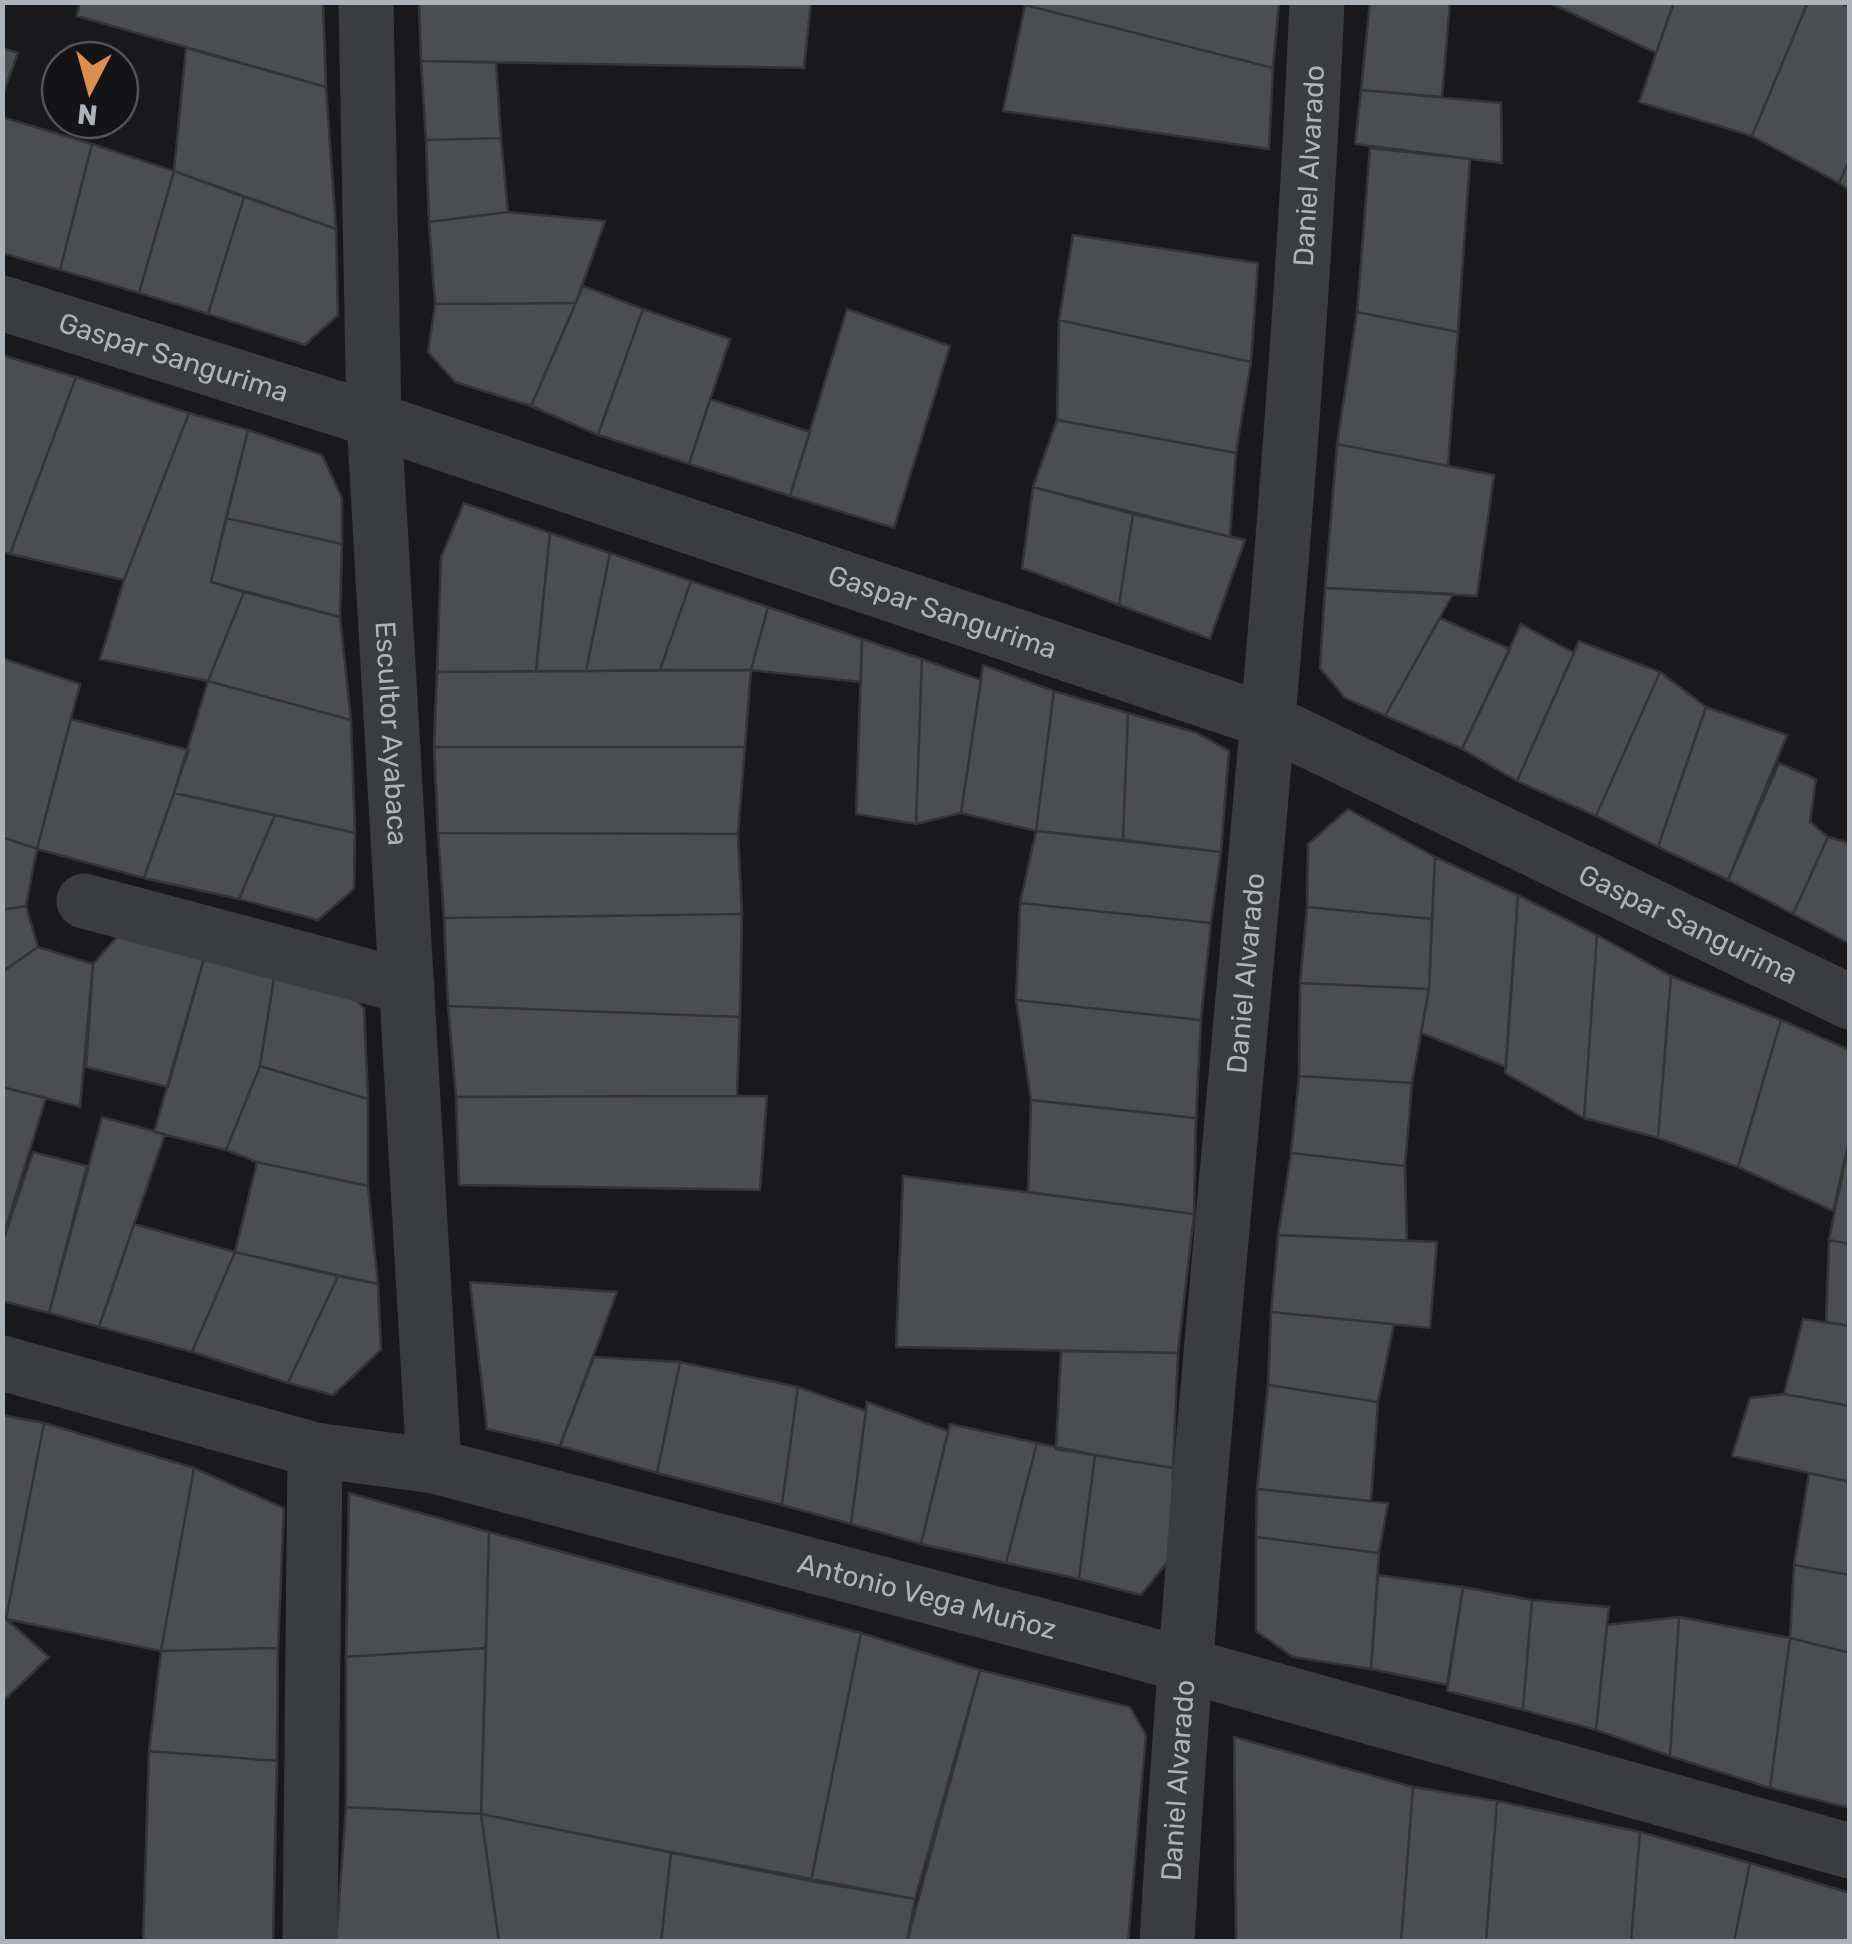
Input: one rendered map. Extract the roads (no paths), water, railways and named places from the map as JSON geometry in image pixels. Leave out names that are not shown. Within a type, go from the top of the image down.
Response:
[{"type":"street","name":"Escultor Ayabaca","points":[[366,2],[374,420],[434,1466]]},
{"type":"street","name":"Daniel Alvarado","points":[[1167,1942],[1184,1664],[1270,722],[1304,290],[1317,2]]},
{"type":"street","name":"Gaspar Sangurima","points":[[2,303],[374,420],[1270,722],[1850,1002]]},
{"type":"street","points":[[84,900],[407,986]]},
{"type":"street","name":"Antonio Vega Muñoz","points":[[2,1363],[315,1450],[434,1466],[1184,1664],[1850,1850]]},
{"type":"street","points":[[310,1942],[315,1450]]}]
